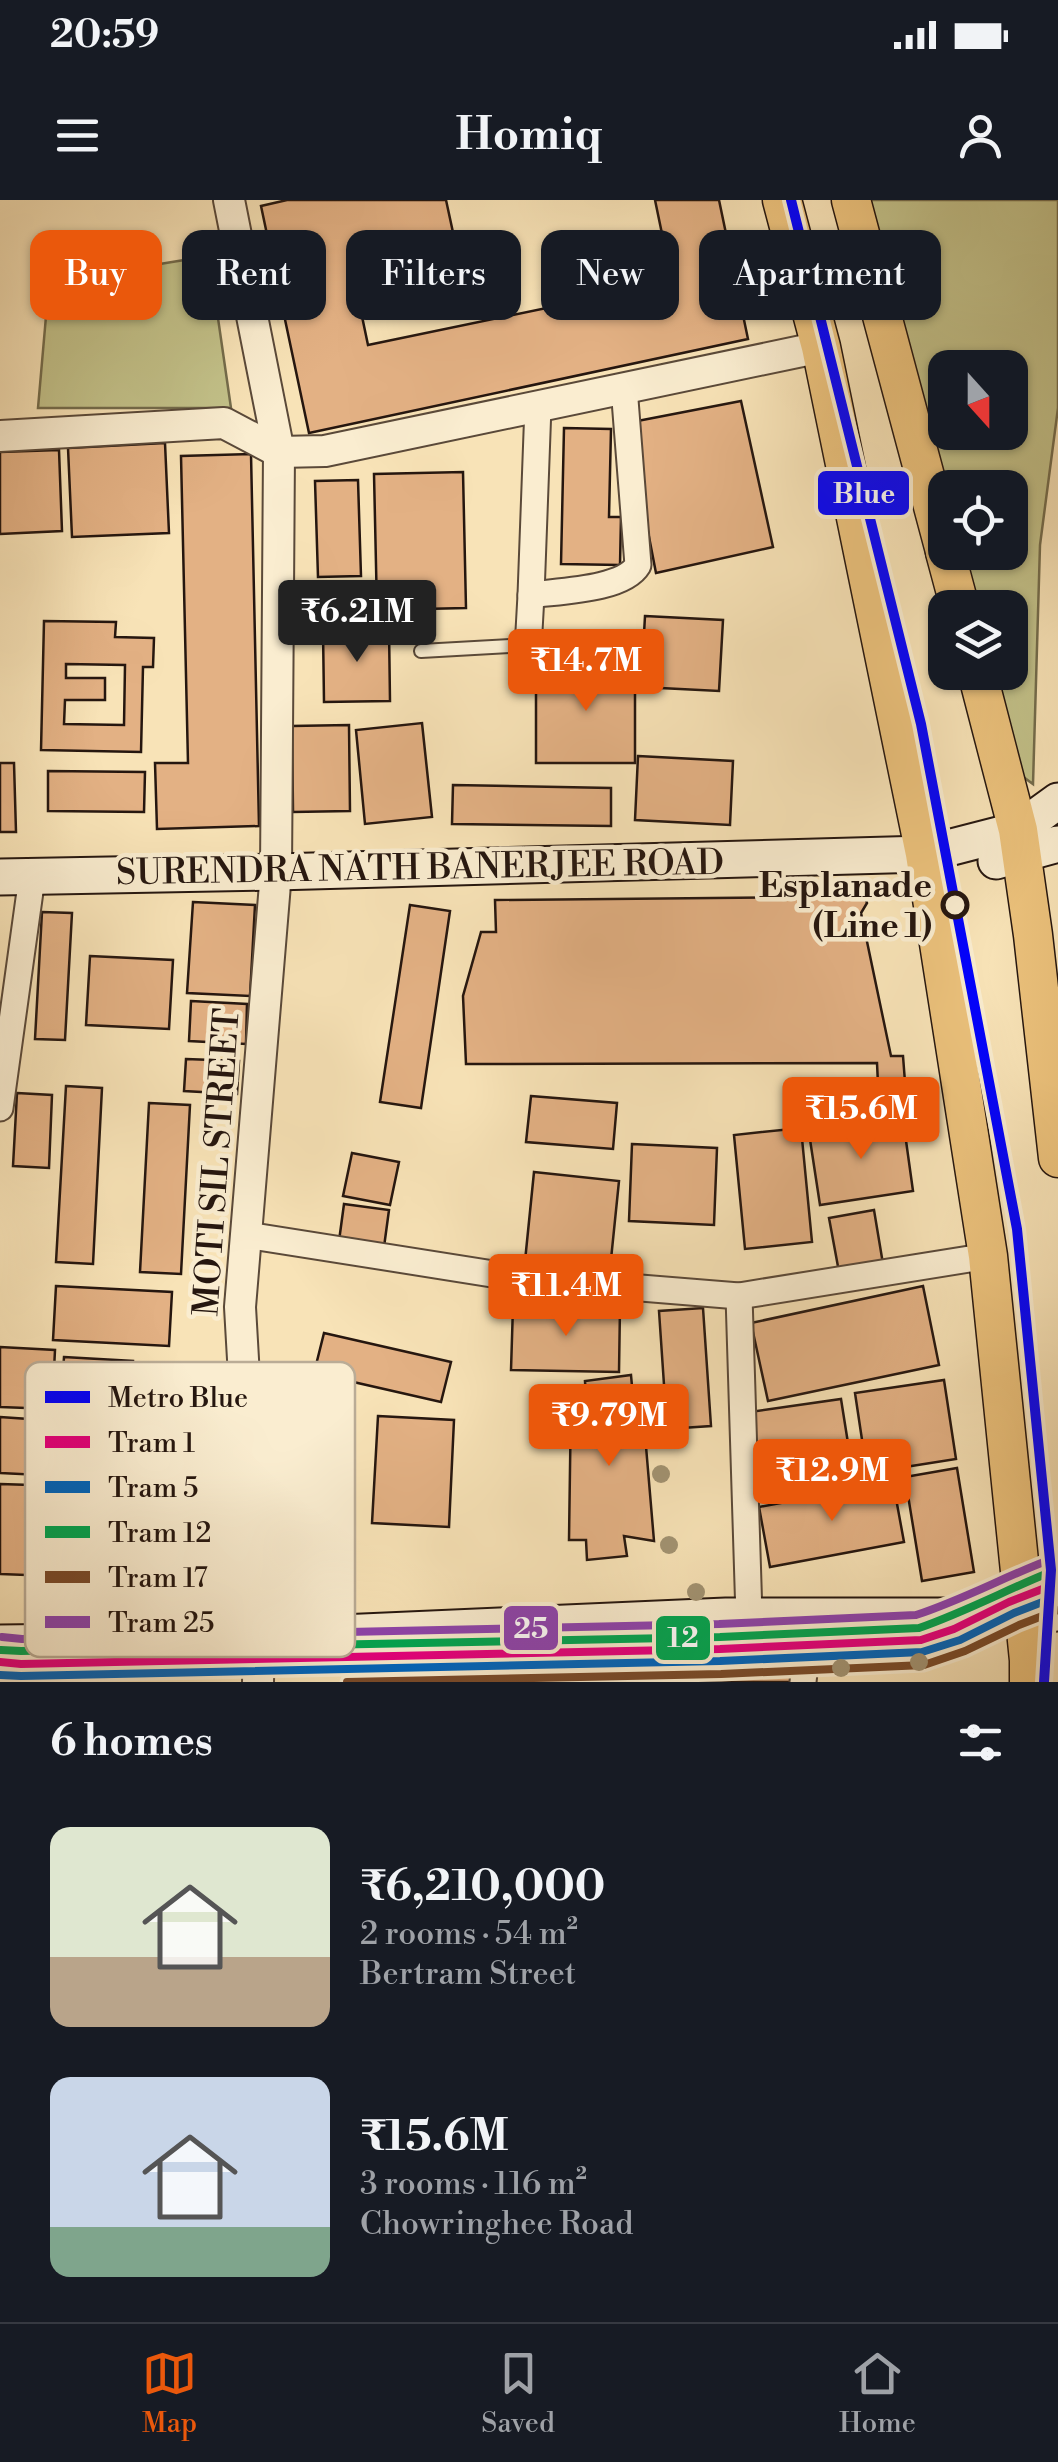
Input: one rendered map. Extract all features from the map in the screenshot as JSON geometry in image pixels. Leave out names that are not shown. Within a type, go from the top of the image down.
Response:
[{"type":"main road","points":[[782,200],[821,347],[926,865],[1041,1614],[1029,1671]]},
{"type":"main road","points":[[851,200],[928,487]]},
{"type":"main road","points":[[981,690],[1019,842],[1034,935],[1058,1158]]},
{"type":"main road","points":[[1019,842],[1058,801]]},
{"type":"main road","name":"SURENDRA NATH BANERJEE ROAD","points":[[16,877],[926,865],[1019,842],[1058,844]]},
{"type":"main road","points":[[355,1633],[749,1616],[1041,1614]]},
{"type":"street","name":"MOTI SIL STREET","points":[[229,200],[279,452],[276,872],[240,1307],[243,1362]]},
{"type":"street","points":[[0,436],[224,423],[279,452],[325,451],[821,347]]},
{"type":"street","points":[[531,595],[613,583],[634,572],[638,564],[624,387]]},
{"type":"street","points":[[527,656],[538,406]]},
{"type":"street","points":[[0,1108],[16,877]]},
{"type":"street","points":[[246,1235],[518,1278],[738,1296],[988,1256]]},
{"type":"street","points":[[738,1296],[749,1616]]},
{"type":"street","points":[[803,1682],[810,1617]]},
{"type":"street","points":[[7,1682],[8,1643]]},
{"type":"lane","points":[[421,651],[527,656]]},
{"type":"shaded area","points":[[855,200],[1058,200],[1058,408],[1040,545],[1033,784],[982,747],[968,690],[1028,690],[1028,590],[945,590],[940,570],[1028,570],[1028,470],[928,470],[928,516],[883,320],[941,320],[941,230],[862,230]]},
{"type":"shaded area","points":[[182,260],[182,320],[218,320],[231,408],[38,408],[46,320],[162,320],[162,264]]},
{"type":"building","points":[[287,200],[446,200],[452,230],[346,230],[346,320],[363,320],[368,345],[489,320],[521,320],[521,313],[541,309],[541,320],[679,320],[679,230],[661,230],[655,200],[719,200],[725,230],[699,230],[699,320],[744,320],[748,339],[309,433],[285,320],[326,320],[326,230],[266,230],[261,206]]},
{"type":"building","points":[[741,401],[773,547],[656,573],[627,423]]},
{"type":"building","points":[[564,428],[611,429],[609,517],[621,517],[620,565],[561,564]]},
{"type":"building","points":[[165,443],[169,533],[72,537],[68,448]]},
{"type":"building","points":[[59,450],[62,531],[0,534],[0,452]]},
{"type":"building","points":[[251,454],[259,826],[157,829],[155,763],[188,763],[181,456]]},
{"type":"building","points":[[463,472],[466,608],[377,610],[374,474]]},
{"type":"building","points":[[358,480],[361,576],[318,577],[315,481]]},
{"type":"building","points":[[645,616],[723,620],[719,691],[641,687]]},
{"type":"building","points":[[44,621],[116,622],[115,637],[154,638],[153,667],[143,667],[141,752],[41,750]],"holes":[[[66,664],[125,665],[124,725],[64,724],[65,700],[105,700],[105,678],[66,678]]]},
{"type":"building","points":[[389,628],[390,701],[324,702],[323,630]]},
{"type":"building","points":[[536,665],[635,665],[635,763],[536,763]]},
{"type":"building","points":[[422,723],[432,817],[365,824],[356,730]]},
{"type":"building","points":[[349,725],[350,811],[293,812],[292,726]]},
{"type":"building","points":[[638,756],[733,761],[730,825],[635,820]]},
{"type":"building","points":[[0,763],[14,763],[16,832],[0,832]]},
{"type":"building","points":[[48,771],[145,772],[144,812],[48,811]]},
{"type":"building","points":[[453,785],[611,788],[611,826],[452,824]]},
{"type":"building","points":[[839,888],[863,891],[867,903],[861,913],[891,1056],[903,1056],[905,1082],[878,1084],[877,1063],[466,1064],[463,996],[481,932],[496,932],[495,900],[833,897]]},
{"type":"building","points":[[193,902],[255,905],[250,996],[187,993]]},
{"type":"building","points":[[410,905],[450,911],[421,1108],[380,1102]]},
{"type":"building","points":[[42,912],[72,913],[65,1040],[35,1039]]},
{"type":"building","points":[[90,956],[173,960],[169,1029],[86,1025]]},
{"type":"building","points":[[191,1001],[247,1004],[246,1044],[189,1041]]},
{"type":"building","points":[[186,1059],[239,1061],[237,1094],[184,1091]]},
{"type":"building","points":[[66,1086],[102,1088],[93,1264],[56,1262]]},
{"type":"building","points":[[17,1093],[52,1095],[49,1168],[13,1166]]},
{"type":"building","points":[[531,1096],[617,1103],[613,1149],[526,1142]]},
{"type":"building","points":[[149,1103],[190,1105],[181,1274],[140,1272]]},
{"type":"building","points":[[903,1119],[913,1191],[820,1205],[809,1133]]},
{"type":"building","points":[[801,1128],[812,1242],[745,1249],[734,1135]]},
{"type":"building","points":[[632,1144],[717,1148],[714,1225],[629,1221]]},
{"type":"building","points":[[352,1153],[399,1162],[390,1205],[343,1196]]},
{"type":"building","points":[[534,1172],[619,1181],[609,1279],[524,1271]]},
{"type":"building","points":[[344,1204],[389,1210],[384,1247],[339,1241]]},
{"type":"building","points":[[874,1210],[883,1264],[839,1272],[829,1218]]},
{"type":"building","points":[[56,1286],[172,1292],[169,1346],[53,1340]]},
{"type":"building","points":[[923,1286],[939,1365],[768,1401],[751,1323]]},
{"type":"building","points":[[513,1306],[620,1307],[619,1372],[511,1370]]},
{"type":"building","points":[[703,1308],[711,1426],[667,1429],[659,1311]]},
{"type":"building","points":[[324,1333],[451,1362],[441,1402],[355,1382],[355,1362],[317,1362]]},
{"type":"building","points":[[0,1347],[55,1350],[54,1362],[25,1362],[25,1408],[0,1407]]},
{"type":"building","points":[[64,1357],[133,1361],[133,1362],[64,1362]]},
{"type":"building","points":[[631,1375],[633,1397],[642,1399],[654,1541],[624,1536],[627,1556],[587,1560],[586,1540],[569,1540],[571,1399],[586,1397],[585,1381]]},
{"type":"building","points":[[944,1380],[956,1459],[867,1473],[855,1393]]},
{"type":"building","points":[[841,1399],[854,1481],[762,1495],[750,1412]]},
{"type":"building","points":[[378,1416],[454,1420],[449,1527],[372,1523]]},
{"type":"building","points":[[0,1417],[25,1419],[25,1474],[0,1473]]},
{"type":"building","points":[[957,1468],[974,1572],[922,1581],[905,1477]]},
{"type":"building","points":[[893,1482],[904,1542],[770,1567],[759,1507]]},
{"type":"building","points":[[0,1484],[25,1485],[25,1575],[0,1574]]},
{"type":"building","points":[[495,1664],[548,1667],[547,1682],[494,1682]]},
{"type":"building","points":[[790,1664],[791,1682],[678,1682],[678,1668]]},
{"type":"building","points":[[559,1667],[592,1669],[591,1682],[558,1682]]},
{"type":"building","points":[[599,1667],[660,1667],[660,1682],[599,1682]]},
{"type":"building","points":[[362,1673],[399,1673],[399,1682],[362,1682]]},
{"type":"building","points":[[469,1677],[469,1682],[407,1679]]},
{"type":"metro line","name":"Blue","points":[[791,200],[921,724],[1017,1229],[1051,1570],[1044,1682]]},
{"type":"tram line","name":"25","points":[[355,1632],[719,1624],[916,1615],[1049,1560]]},
{"type":"tram line","name":"12","points":[[355,1644],[720,1637],[919,1628],[1053,1571]]},
{"type":"tram line","name":"1","points":[[355,1657],[720,1649],[921,1640],[1058,1583]]},
{"type":"tram line","name":"5","points":[[0,1675],[720,1661],[922,1652],[960,1640],[1058,1596]]},
{"type":"tram line","name":"17","points":[[347,1682],[721,1674],[924,1665],[1058,1610]]},
{"type":"tram line","name":"25","points":[[2,1637],[25,1639]]},
{"type":"tram line","name":"12","points":[[1,1650],[25,1651]]},
{"type":"tram line","name":"1","points":[[0,1662],[347,1657]]},
{"type":"place","name":"Esplanade (Line 1)","points":[[955,905]]}]
